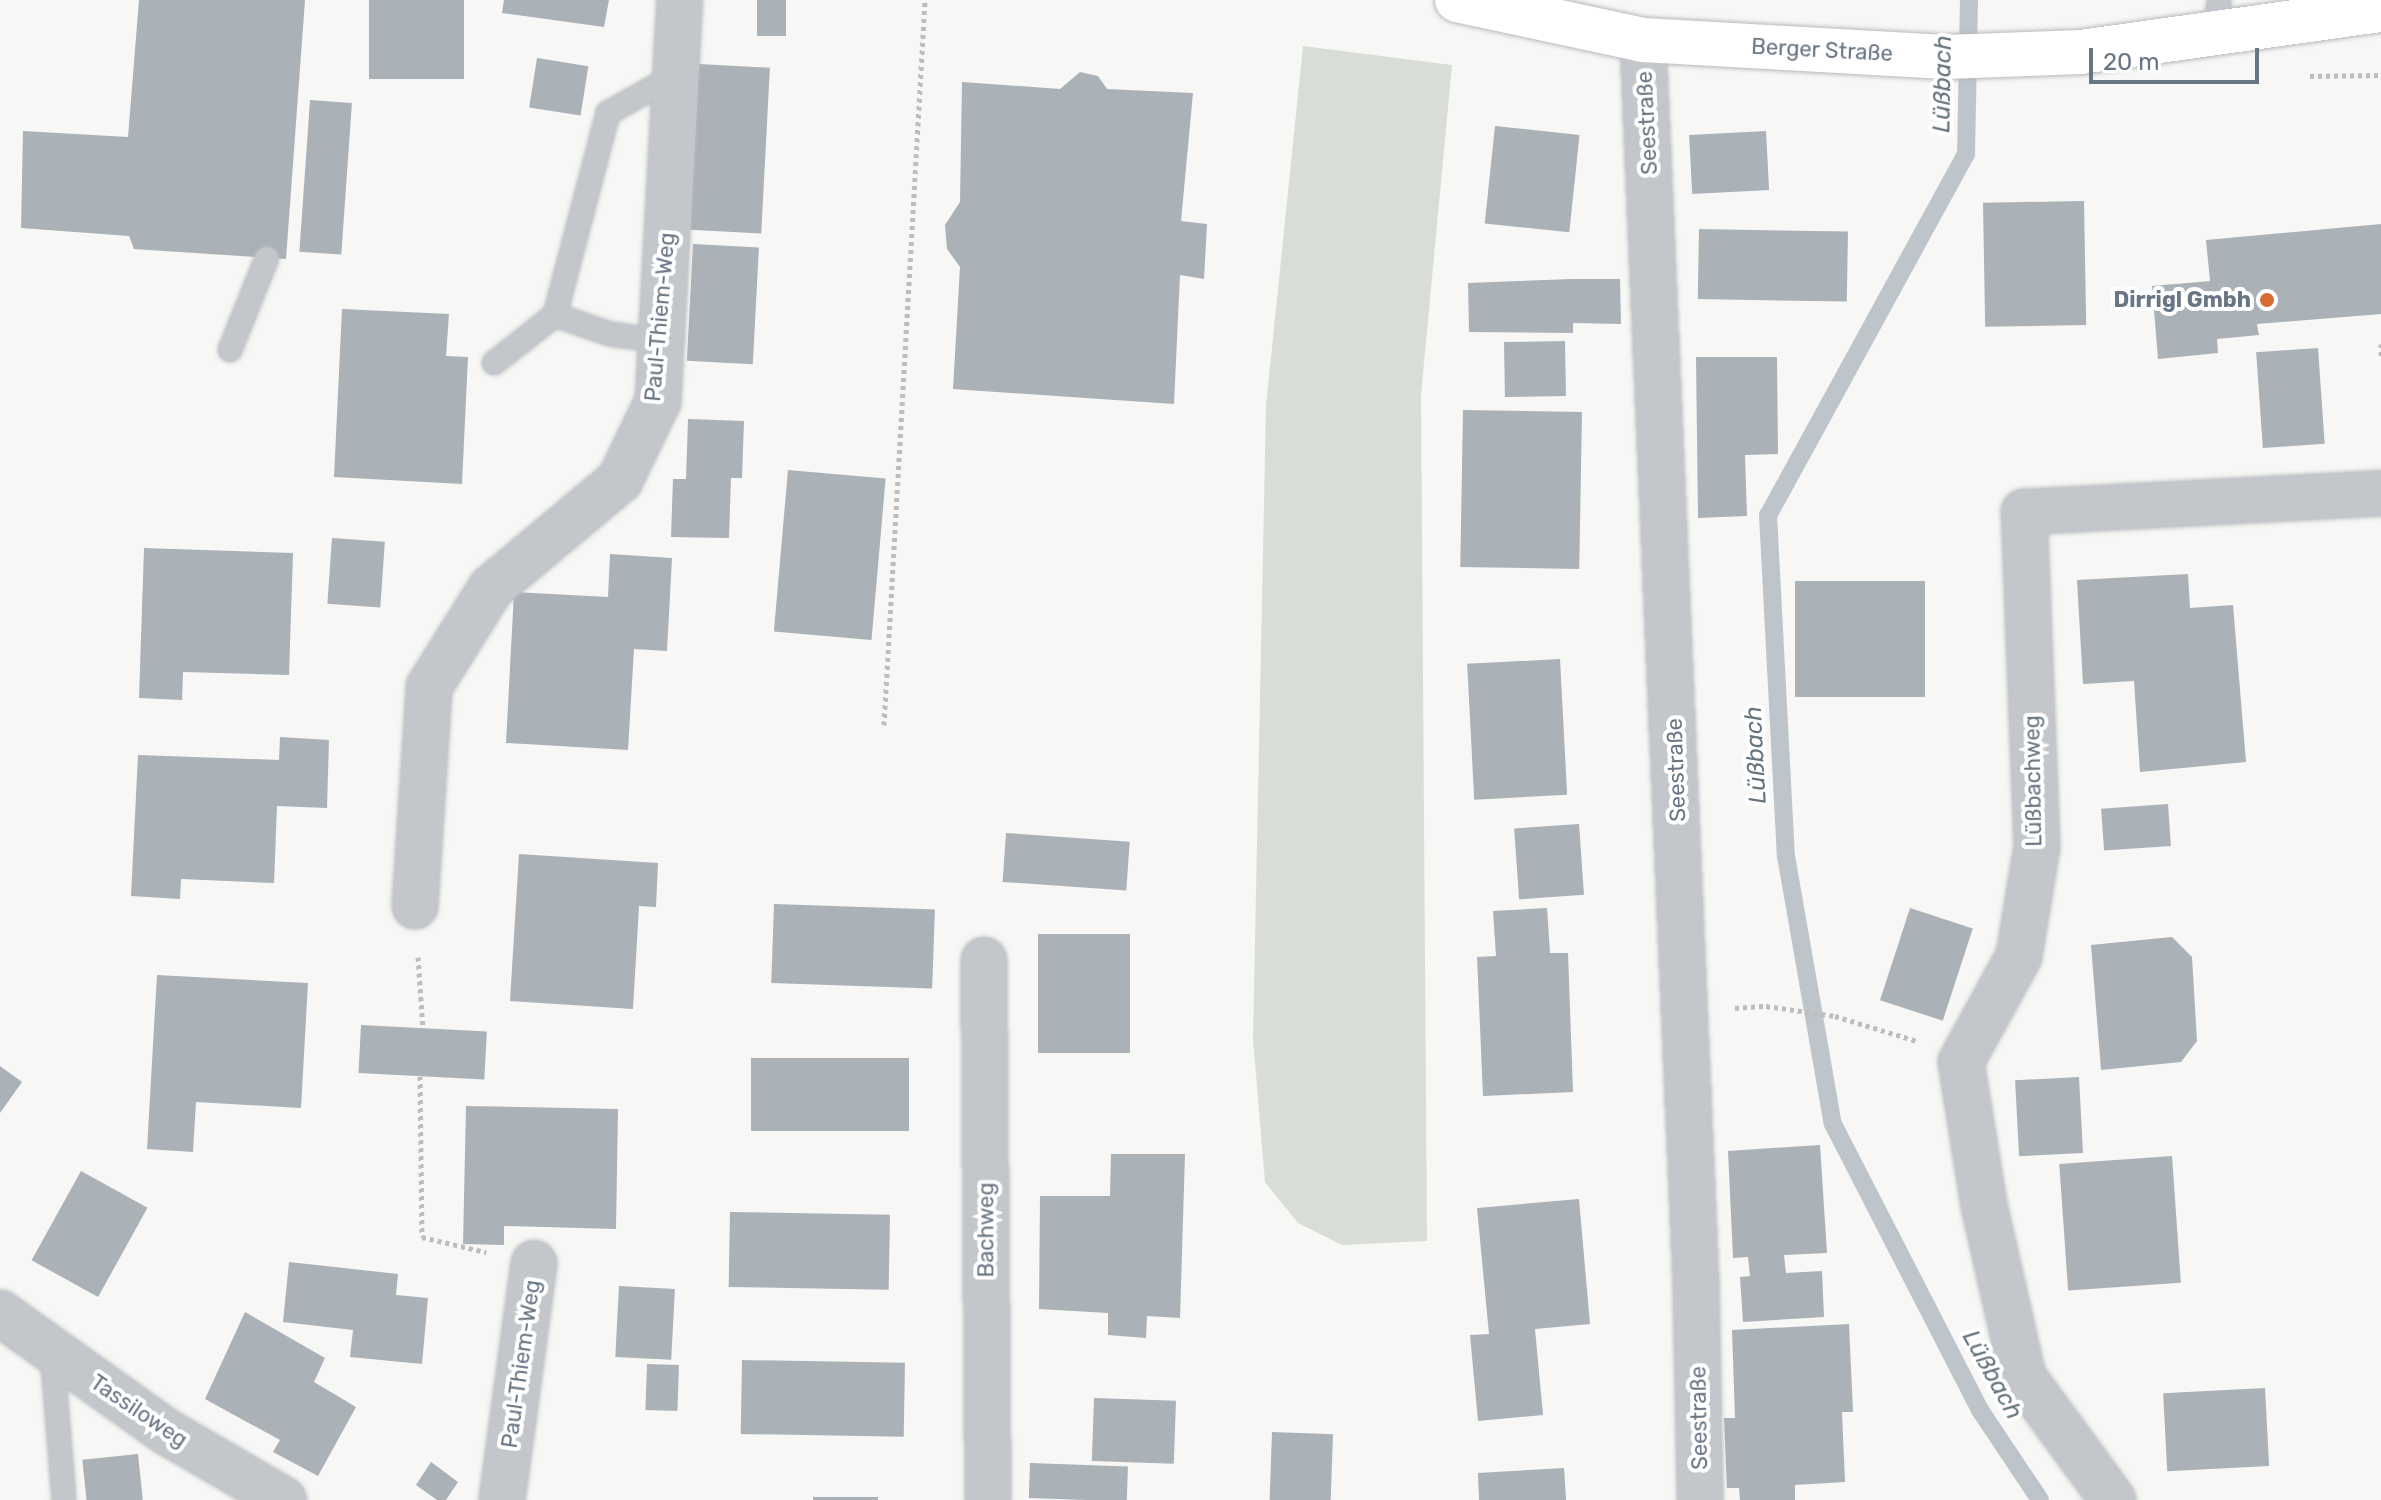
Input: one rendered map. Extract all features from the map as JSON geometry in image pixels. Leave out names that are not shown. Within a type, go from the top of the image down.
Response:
[{"type":"main road","name":"Berger Straße","points":[[1457,0],[1525,7],[1643,40],[1946,57],[2081,52],[2234,16],[2381,10]]},
{"type":"street","name":"Paul-Thiem-Weg","points":[[415,906],[429,687],[491,588],[620,480],[658,401],[680,0]]},
{"type":"street","name":"Seestraße","points":[[1643,40],[1693,1194],[1700,1500]]},
{"type":"street","name":"Lüßbachweg","points":[[1961,1062],[2019,956],[2037,846],[2024,512],[2381,493]]},
{"type":"street","name":"Bachweg","points":[[984,960],[988,1500]]},
{"type":"street","points":[[1961,1062],[1984,1205],[2023,1377],[2113,1500]]},
{"type":"street","name":"Paul-Thiem-Weg","points":[[502,1500],[534,1263]]},
{"type":"street","name":"Tassiloweg","points":[[0,1313],[167,1432],[284,1500]]},
{"type":"lane","points":[[494,363],[555,315],[608,113],[676,75]]},
{"type":"lane","points":[[230,350],[267,258]]},
{"type":"lane","points":[[555,315],[610,334],[661,341]]},
{"type":"lane","points":[[52,1351],[64,1500]]},
{"type":"path","points":[[884,725],[925,0]]},
{"type":"path","points":[[2381,344],[2381,359]]},
{"type":"path","points":[[415,906],[423,1028]]},
{"type":"path","points":[[1766,1006],[1835,1016],[1910,1038],[1961,1062]]},
{"type":"path","name":"Paul-Thiem-Weg","points":[[420,1076],[422,1237],[534,1263]]},
{"type":"shaded area","points":[[1303,46],[1452,65],[1421,395],[1427,1241],[1342,1245],[1298,1223],[1265,1182],[1253,1039],[1266,406]]},
{"type":"building","points":[[139,0],[305,0],[286,259],[134,249],[129,236],[21,228],[23,131],[128,137]]},
{"type":"building","points":[[369,0],[464,0],[464,79],[369,79]]},
{"type":"building","points":[[504,0],[609,0],[604,27],[502,13]]},
{"type":"building","points":[[757,0],[786,0],[786,36],[757,36]]},
{"type":"building","points":[[537,58],[588,66],[581,116],[529,107]]},
{"type":"building","points":[[699,64],[770,68],[761,233],[690,230]]},
{"type":"building","points":[[1080,72],[1098,76],[1107,89],[1193,93],[1181,221],[1207,224],[1204,279],[1180,275],[1174,404],[953,389],[960,267],[947,249],[945,225],[960,202],[962,82],[1060,89]]},
{"type":"building","points":[[310,100],[352,103],[341,255],[299,252]]},
{"type":"building","points":[[1495,126],[1580,135],[1569,232],[1485,223]]},
{"type":"building","points":[[1766,131],[1769,190],[1692,194],[1689,135]]},
{"type":"building","points":[[2084,201],[2086,325],[1985,327],[1983,203]]},
{"type":"building","name":"Dirrigl Gmbh","points":[[2381,224],[2381,314],[2257,324],[2259,335],[2217,339],[2218,353],[2158,359],[2152,286],[2210,281],[2206,240]]},
{"type":"building","points":[[1699,229],[1848,232],[1847,302],[1698,299]]},
{"type":"building","points":[[693,244],[759,247],[753,364],[687,361]]},
{"type":"building","points":[[1620,279],[1621,324],[1573,323],[1573,333],[1469,332],[1468,283]]},
{"type":"building","points":[[342,309],[449,314],[446,356],[468,357],[462,484],[334,477]]},
{"type":"building","points":[[1565,341],[1566,396],[1505,397],[1504,342]]},
{"type":"building","points":[[2318,348],[2325,444],[2263,448],[2256,352]]},
{"type":"building","points":[[1696,357],[1777,357],[1778,454],[1745,455],[1747,516],[1698,518]]},
{"type":"building","points":[[1463,410],[1582,412],[1579,569],[1460,567]]},
{"type":"building","points":[[688,419],[744,421],[742,478],[731,478],[729,538],[671,537],[673,479],[686,479]]},
{"type":"building","points":[[788,470],[886,479],[872,640],[774,631]]},
{"type":"building","points":[[332,538],[385,542],[380,608],[327,604]]},
{"type":"building","points":[[144,548],[293,553],[289,675],[183,672],[182,700],[139,698]]},
{"type":"building","points":[[610,554],[672,558],[667,651],[634,649],[628,750],[506,743],[514,592],[608,597]]},
{"type":"building","points":[[2188,574],[2190,608],[2233,605],[2246,762],[2140,772],[2134,681],[2083,684],[2077,580]]},
{"type":"building","points":[[1795,581],[1925,581],[1925,697],[1795,697]]},
{"type":"building","points":[[1560,659],[1567,795],[1474,800],[1467,664]]},
{"type":"building","points":[[280,737],[329,740],[327,808],[277,806],[274,883],[181,879],[180,899],[131,896],[138,755],[279,760]]},
{"type":"building","points":[[2168,804],[2171,846],[2104,851],[2101,809]]},
{"type":"building","points":[[1579,824],[1584,895],[1519,899],[1514,829]]},
{"type":"building","points":[[1006,833],[1130,842],[1126,891],[1003,882]]},
{"type":"building","points":[[519,854],[658,863],[656,907],[639,906],[633,1009],[510,1001]]},
{"type":"building","points":[[774,904],[935,910],[932,989],[771,983]]},
{"type":"building","points":[[1547,908],[1550,953],[1568,953],[1573,1092],[1483,1096],[1477,957],[1496,956],[1493,911]]},
{"type":"building","points":[[1910,908],[1973,928],[1943,1021],[1880,1000]]},
{"type":"building","points":[[1038,934],[1130,934],[1130,1053],[1038,1053]]},
{"type":"building","points":[[2172,937],[2192,957],[2197,1041],[2181,1062],[2101,1070],[2091,945]]},
{"type":"building","points":[[157,975],[308,983],[301,1108],[196,1102],[193,1152],[147,1149]]},
{"type":"building","points":[[361,1025],[487,1032],[484,1080],[358,1073]]},
{"type":"building","points":[[751,1058],[909,1058],[909,1131],[751,1131]]},
{"type":"building","points":[[0,1066],[22,1082],[0,1113]]},
{"type":"building","points":[[2079,1077],[2083,1153],[2019,1156],[2015,1080]]},
{"type":"building","points":[[466,1106],[618,1109],[616,1229],[504,1226],[504,1245],[463,1244]]},
{"type":"building","points":[[1820,1145],[1827,1253],[1784,1255],[1786,1273],[1822,1271],[1824,1317],[1743,1322],[1740,1277],[1750,1276],[1748,1257],[1733,1258],[1728,1151]]},
{"type":"building","points":[[1111,1154],[1185,1154],[1180,1318],[1147,1316],[1146,1338],[1108,1335],[1108,1313],[1039,1309],[1040,1196],[1110,1196]]},
{"type":"building","points":[[2172,1156],[2181,1283],[2068,1291],[2059,1164]]},
{"type":"building","points":[[81,1171],[147,1208],[98,1297],[32,1260]]},
{"type":"building","points":[[1579,1199],[1590,1324],[1535,1329],[1543,1415],[1478,1421],[1470,1335],[1489,1334],[1477,1208]]},
{"type":"building","points":[[730,1212],[890,1215],[889,1290],[729,1287]]},
{"type":"building","points":[[289,1262],[398,1274],[396,1295],[428,1298],[422,1364],[350,1357],[353,1330],[283,1322]]},
{"type":"building","points":[[619,1286],[675,1289],[671,1360],[615,1357]]},
{"type":"building","points":[[245,1312],[325,1358],[314,1382],[356,1407],[318,1476],[273,1452],[280,1440],[205,1399]]},
{"type":"building","points":[[1849,1324],[1853,1412],[1842,1412],[1845,1482],[1795,1485],[1795,1500],[1740,1500],[1739,1488],[1727,1488],[1724,1418],[1735,1418],[1732,1330]]},
{"type":"building","points":[[742,1360],[905,1363],[904,1437],[741,1434]]},
{"type":"building","points":[[647,1364],[679,1365],[677,1411],[645,1410]]},
{"type":"building","points":[[2265,1388],[2269,1466],[2167,1471],[2163,1393]]},
{"type":"building","points":[[1094,1398],[1176,1401],[1174,1464],[1092,1461]]},
{"type":"building","points":[[1272,1432],[1333,1434],[1331,1500],[1270,1500]]},
{"type":"building","points":[[138,1454],[143,1500],[87,1500],[82,1460]]},
{"type":"building","points":[[431,1462],[458,1482],[446,1500],[437,1500],[416,1485]]},
{"type":"building","points":[[1030,1463],[1128,1466],[1127,1500],[1029,1498]]},
{"type":"building","points":[[1564,1468],[1566,1500],[1479,1500],[1478,1473]]},
{"type":"building","points":[[813,1497],[878,1497],[878,1500],[813,1500]]},
{"type":"waterway","name":"Lüßbach","points":[[1969,0],[1966,154],[1768,515],[1786,856],[1833,1124],[1980,1410],[2040,1500]]},
{"type":"place","name":"Dirrigl Gmbh","points":[[2267,300]]}]
